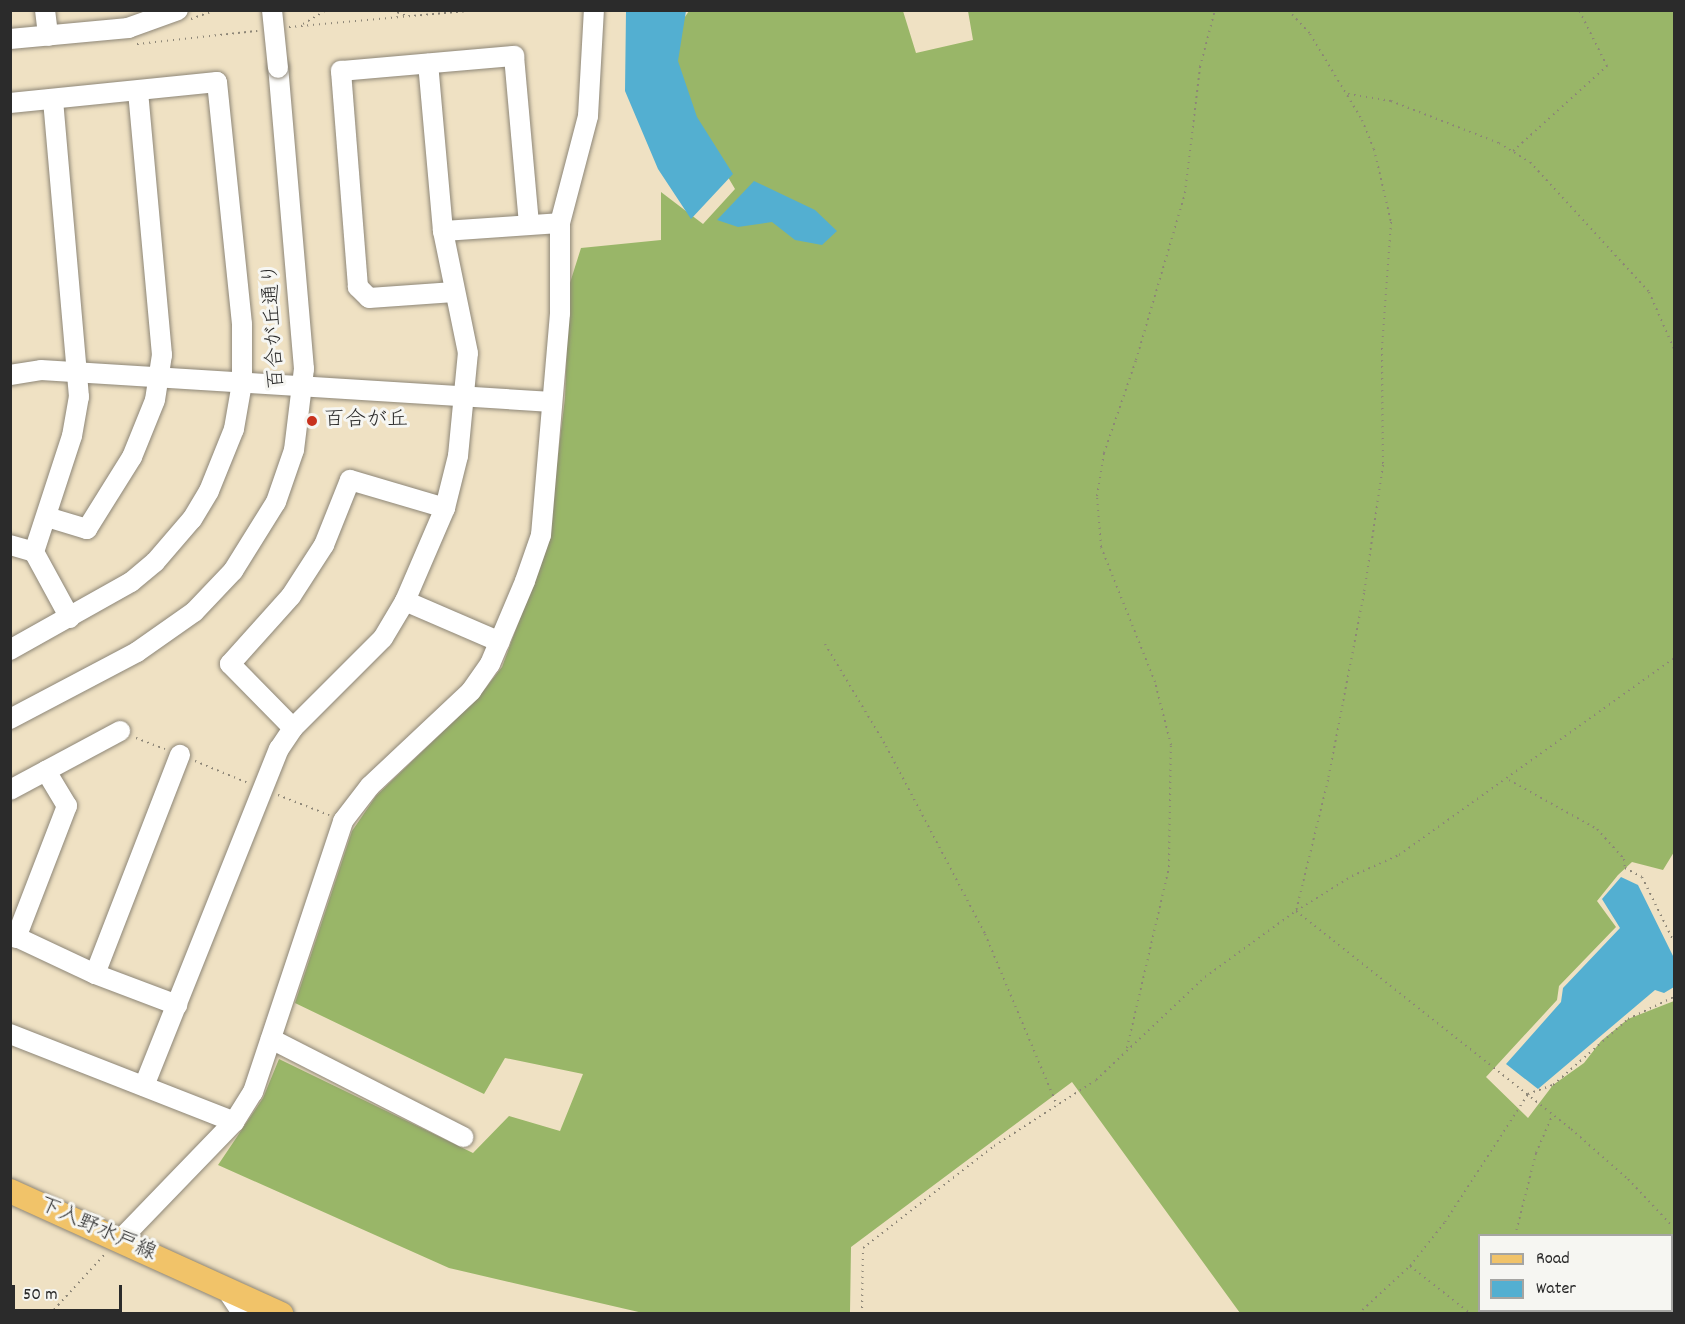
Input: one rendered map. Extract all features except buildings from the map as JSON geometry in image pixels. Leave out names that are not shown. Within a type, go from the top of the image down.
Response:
[{"type":"main road","name":"下入野水戸線","points":[[10,1191],[281,1314]]},
{"type":"street","points":[[45,10],[48,36]]},
{"type":"street","points":[[10,39],[128,28],[178,10]]},
{"type":"street","points":[[120,1240],[234,1122],[253,1092],[343,821],[370,786],[471,691],[500,642],[542,535],[560,313],[560,223],[588,116],[594,10]]},
{"type":"street","name":"百合が丘通り","points":[[10,719],[169,631],[233,571],[280,492],[294,450],[304,387],[303,334],[275,20]]},
{"type":"street","points":[[454,292],[369,298],[358,287],[341,71],[514,56],[529,223]]},
{"type":"street","points":[[144,1086],[261,788],[293,728],[383,638],[405,601],[445,508],[466,397],[468,353],[442,231],[428,64]]},
{"type":"street","points":[[10,103],[217,82],[242,324],[242,383],[234,429],[221,465],[192,519],[155,562],[131,582],[10,650]]},
{"type":"street","points":[[47,517],[87,529],[132,457],[153,407],[162,355],[138,91]]},
{"type":"street","points":[[34,552],[72,436],[79,373],[53,99]]},
{"type":"street","points":[[442,231],[529,223],[560,223]]},
{"type":"street","points":[[10,375],[41,370],[552,402]]},
{"type":"street","points":[[293,728],[230,664],[291,596],[324,545],[350,480],[445,508]]},
{"type":"street","points":[[10,545],[34,552],[70,618]]},
{"type":"street","points":[[405,601],[500,642]]},
{"type":"street","points":[[10,790],[120,731]]},
{"type":"street","points":[[95,974],[180,755]]},
{"type":"street","points":[[46,771],[67,807],[13,936],[95,974],[177,1005]]},
{"type":"street","points":[[10,1034],[234,1122]]},
{"type":"street","points":[[271,1039],[463,1137]]},
{"type":"street","points":[[226,1289],[243,1314]]},
{"type":"path","points":[[301,26],[326,10]]},
{"type":"path","points":[[392,10],[409,17]]},
{"type":"path","points":[[275,20],[301,26],[481,10]]},
{"type":"path","points":[[1127,1048],[1169,867],[1171,745],[1155,682],[1101,547],[1097,496],[1104,453],[1149,320],[1185,193],[1200,67],[1215,10]]},
{"type":"path","points":[[1288,10],[1310,34],[1348,94],[1374,149],[1390,205],[1382,348],[1383,465],[1364,593],[1328,780],[1296,911]]},
{"type":"path","points":[[1513,151],[1607,66],[1580,10]]},
{"type":"path","points":[[128,28],[267,30]]},
{"type":"path","points":[[1348,94],[1391,100],[1513,151],[1548,178],[1627,264],[1649,292],[1674,349]]},
{"type":"path","points":[[825,644],[886,746],[986,934],[1057,1105]]},
{"type":"path","points":[[862,1314],[863,1248],[994,1146],[1096,1080],[1127,1048],[1205,977],[1296,911],[1352,876],[1399,855],[1509,780],[1674,658]]},
{"type":"path","points":[[120,731],[343,821]]},
{"type":"path","points":[[1509,780],[1597,829],[1624,859],[1625,868],[1642,877],[1674,942]]},
{"type":"path","points":[[1296,911],[1528,1094],[1628,1179],[1674,1228]]},
{"type":"path","points":[[1358,1314],[1410,1266],[1445,1222],[1528,1094],[1553,1085],[1628,1019],[1674,997]]},
{"type":"path","points":[[1516,1234],[1536,1153],[1553,1115]]},
{"type":"path","points":[[50,1314],[120,1240]]},
{"type":"path","points":[[1410,1266],[1471,1314]]},
{"type":"green space","points":[[689,11],[903,11],[916,53],[973,40],[968,11],[1674,11],[1674,852],[1663,870],[1632,862],[1618,875],[1597,901],[1616,927],[1559,986],[1557,1000],[1486,1077],[1528,1118],[1553,1085],[1584,1063],[1601,1041],[1628,1019],[1674,1001],[1674,1313],[1240,1313],[1072,1082],[851,1247],[850,1313],[643,1313],[449,1268],[218,1165],[263,1098],[279,1059],[473,1153],[509,1116],[560,1131],[583,1074],[505,1058],[484,1094],[295,1003],[352,831],[376,796],[478,698],[502,667],[547,546],[565,398],[569,286],[581,248],[661,240],[661,192],[703,224],[735,189],[671,81],[678,27]]},
{"type":"water","points":[[626,11],[686,11],[678,61],[697,117],[733,174],[691,219],[658,169],[625,91]]},
{"type":"water","points":[[754,181],[815,210],[837,231],[822,245],[795,240],[772,222],[738,227],[717,220]]},
{"type":"water","points":[[1621,877],[1638,885],[1674,958],[1674,987],[1664,993],[1655,990],[1538,1089],[1506,1064],[1561,1002],[1563,988],[1620,928],[1602,899]]},
{"type":"place","name":"百合が丘","points":[[312,421]]}]
